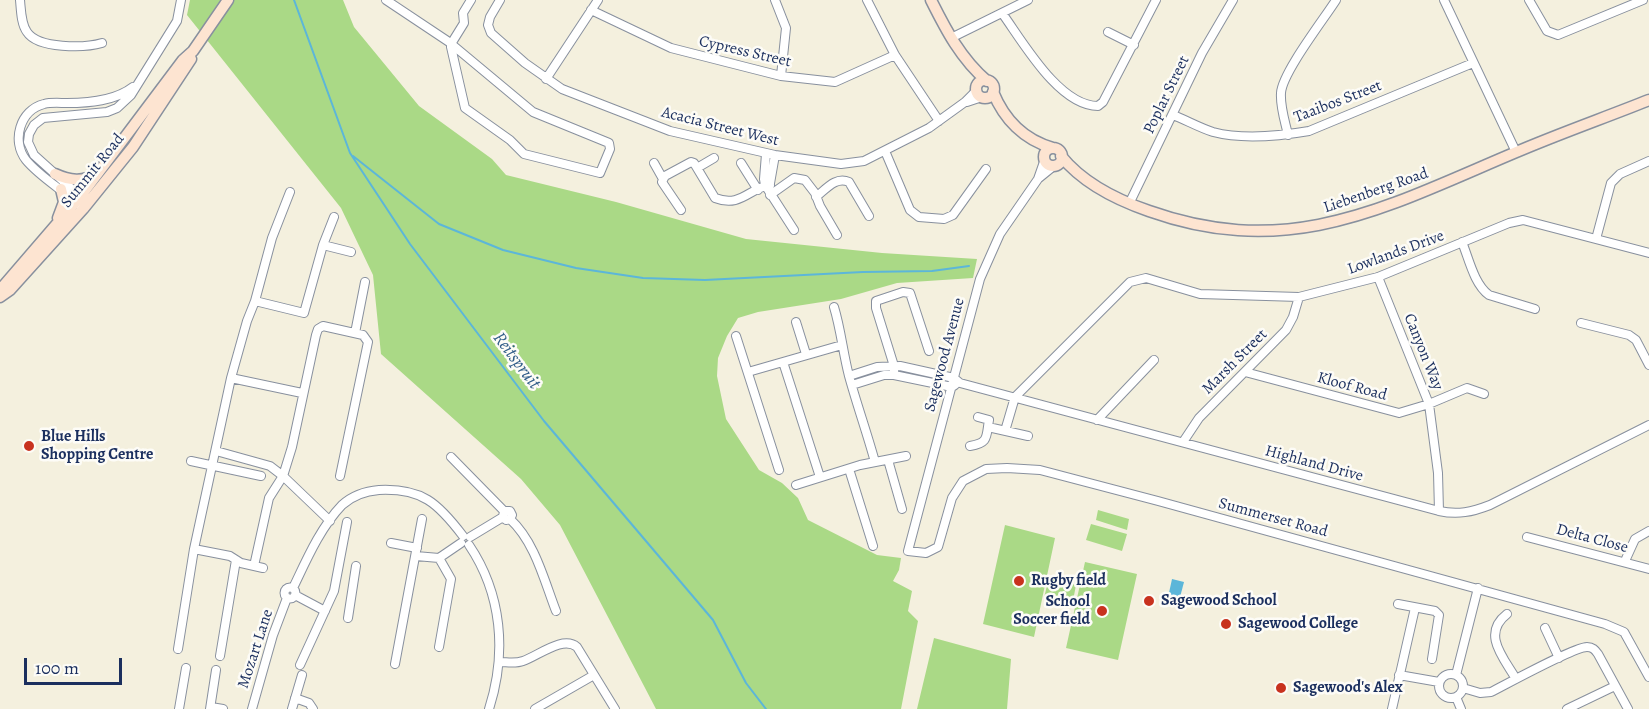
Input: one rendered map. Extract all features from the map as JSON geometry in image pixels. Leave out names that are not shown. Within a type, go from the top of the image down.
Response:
[{"type":"street","points":[[20,0],[25,30],[33,38],[67,47],[87,47],[102,43]]},
{"type":"street","points":[[82,203],[32,153],[28,138],[31,129],[44,118],[96,114],[113,110],[128,98],[177,21],[181,0]]},
{"type":"street","name":"Summit Road","points":[[0,297],[10,290],[82,203],[133,147],[186,69],[193,51],[228,0]]},
{"type":"street","points":[[386,0],[400,4],[451,44],[537,114],[609,143],[610,149],[602,171],[595,173],[524,154],[510,140],[470,114],[462,102],[451,44],[464,22],[463,13],[471,0]]},
{"type":"street","name":"Acacia Street West","points":[[500,0],[489,21],[492,35],[546,79],[572,93],[670,131],[775,155],[846,164],[864,161],[919,135],[965,102],[983,93]]},
{"type":"street","points":[[546,79],[598,0]]},
{"type":"street","points":[[775,0],[786,28],[781,76]]},
{"type":"street","points":[[867,0],[895,55],[939,121]]},
{"type":"street","name":"Liebenberg Road","points":[[931,0],[951,38],[972,69],[983,93],[999,106],[1016,128],[1056,158],[1129,204],[1197,226],[1231,231],[1285,231],[1321,226],[1389,206],[1516,152],[1649,100]]},
{"type":"street","points":[[951,38],[1028,0]]},
{"type":"street","points":[[1002,13],[1052,80],[1082,104],[1098,106],[1103,102],[1156,0]]},
{"type":"street","name":"Poplar Street","points":[[1129,204],[1202,53],[1233,0]]},
{"type":"street","points":[[1288,135],[1281,100],[1282,86],[1336,0]]},
{"type":"street","points":[[1444,0],[1516,152]]},
{"type":"street","points":[[1530,0],[1547,32],[1558,35],[1643,0]]},
{"type":"street","name":"Cypress Street","points":[[591,10],[670,48],[781,76],[835,82],[895,55]]},
{"type":"street","points":[[1108,32],[1134,45]]},
{"type":"street","name":"Summit Road","points":[[0,290],[43,240],[82,203],[100,172],[183,60],[193,51]]},
{"type":"street","name":"Taaibos Street","points":[[1173,115],[1213,132],[1232,135],[1288,135],[1309,130],[1473,63]]},
{"type":"street","name":"Liebenberg Road","points":[[972,69],[992,84],[983,93]]},
{"type":"street","points":[[82,203],[61,189],[26,159],[18,137],[24,119],[38,106],[114,98],[136,84]]},
{"type":"street","points":[[69,103],[69,116]]},
{"type":"street","name":"Liebenberg Road","points":[[1034,141],[1044,158]]},
{"type":"street","points":[[885,151],[910,210],[919,217],[944,219],[953,215],[986,169]]},
{"type":"street","points":[[766,153],[764,179],[766,189]]},
{"type":"street","points":[[766,189],[775,155]]},
{"type":"street","points":[[697,168],[714,158]]},
{"type":"street","points":[[1044,158],[1047,163],[1056,158]]},
{"type":"street","name":"Sagewood Avenue","points":[[1038,179],[1044,158]]},
{"type":"street","name":"Sagewood Avenue","points":[[908,551],[955,383],[976,290],[986,263],[1000,234],[1038,179],[1056,158]]},
{"type":"street","points":[[1596,239],[1611,183],[1620,174],[1649,161]]},
{"type":"street","points":[[663,179],[688,163],[694,162],[715,198],[738,200],[798,177],[805,180],[837,235]]},
{"type":"street","points":[[741,163],[766,189],[794,230]]},
{"type":"street","points":[[765,163],[774,164]]},
{"type":"street","points":[[654,164],[663,179],[663,185],[681,210]]},
{"type":"street","points":[[55,174],[75,180],[92,177],[100,172]]},
{"type":"street","points":[[816,197],[837,181],[846,180],[869,216]]},
{"type":"street","points":[[43,240],[63,207],[61,189]]},
{"type":"street","points":[[178,649],[194,549],[214,466],[231,378],[272,238],[290,192]]},
{"type":"street","points":[[255,301],[304,313],[323,245],[334,217]]},
{"type":"street","name":"Lowlands Drive","points":[[1015,397],[1130,282],[1138,278],[1156,280],[1200,294],[1299,297],[1378,277],[1509,223],[1523,220],[1649,253]]},
{"type":"street","points":[[1462,242],[1477,280],[1485,292],[1535,309]]},
{"type":"street","points":[[323,245],[351,252]]},
{"type":"street","name":"Canyon Way","points":[[1378,277],[1428,404],[1438,473],[1439,512]]},
{"type":"street","points":[[356,333],[365,282]]},
{"type":"street","points":[[894,375],[894,366],[876,308],[877,300],[903,292],[910,293],[929,351]]},
{"type":"street","name":"Marsh Street","points":[[1183,442],[1199,418],[1290,325],[1299,297]]},
{"type":"street","points":[[834,307],[842,335],[849,376],[875,462]]},
{"type":"street","points":[[796,322],[806,354]]},
{"type":"street","points":[[1581,323],[1629,335],[1636,340],[1649,365]]},
{"type":"street","points":[[254,566],[269,500],[283,476],[292,447],[302,393],[318,329],[323,326],[363,335],[368,347],[340,476]]},
{"type":"street","points":[[736,336],[779,470]]},
{"type":"street","points":[[748,372],[842,345]]},
{"type":"street","points":[[1097,420],[1154,360]]},
{"type":"street","points":[[783,362],[820,477]]},
{"type":"street","points":[[849,376],[877,367],[910,367],[955,383]]},
{"type":"street","name":"Kloof Road","points":[[1245,372],[1399,413],[1467,388],[1485,394]]},
{"type":"street","points":[[852,385],[884,375],[955,383]]},
{"type":"street","points":[[231,378],[302,393]]},
{"type":"street","name":"Highland Drive","points":[[955,383],[1015,397],[1439,512],[1469,513],[1490,505],[1649,426]]},
{"type":"street","points":[[1005,431],[1015,397]]},
{"type":"street","points":[[970,446],[983,443],[988,427],[988,419],[978,417]]},
{"type":"street","points":[[988,427],[1028,436]]},
{"type":"street","points":[[216,451],[265,464],[283,476],[330,521]]},
{"type":"street","points":[[796,484],[875,462],[906,456]]},
{"type":"street","points":[[451,457],[519,527],[531,547],[556,611]]},
{"type":"street","points":[[888,460],[902,509]]},
{"type":"street","points":[[191,461],[261,476]]},
{"type":"street","points":[[849,469],[873,546]]},
{"type":"street","name":"Summerset Road","points":[[908,551],[926,553],[938,547],[952,498],[963,481],[986,469],[1025,469],[1064,475],[1605,624],[1620,630],[1627,636],[1649,677]]},
{"type":"street","name":"Mozart Lane","points":[[252,709],[273,635],[310,554],[342,505],[359,494],[374,490],[405,490],[428,500],[466,540]]},
{"type":"street","points":[[439,558],[506,516]]},
{"type":"street","points":[[395,664],[422,519]]},
{"type":"street","points":[[300,665],[334,591],[347,522]]},
{"type":"street","points":[[1625,561],[1635,539],[1649,531]]},
{"type":"street","name":"Delta Close","points":[[1527,537],[1649,568]]},
{"type":"street","points":[[466,540],[490,584],[495,602],[499,632],[499,662],[497,683],[489,709]]},
{"type":"street","points":[[391,543],[439,558],[451,579],[439,647]]},
{"type":"street","points":[[194,549],[230,556],[241,563],[263,568]]},
{"type":"street","points":[[220,656],[236,560]]},
{"type":"street","points":[[348,618],[356,567]]},
{"type":"street","points":[[1456,675],[1478,588]]},
{"type":"street","points":[[334,591],[351,595]]},
{"type":"street","points":[[292,594],[325,611]]},
{"type":"street","points":[[1398,604],[1435,611],[1439,615],[1432,659]]},
{"type":"street","points":[[1392,709],[1415,608]]},
{"type":"street","points":[[1507,614],[1496,624],[1494,639],[1516,679]]},
{"type":"street","points":[[1545,628],[1559,658]]},
{"type":"street","points":[[499,662],[522,662],[561,644],[570,643],[577,647],[615,709]]},
{"type":"street","points":[[1463,688],[1485,693],[1585,646],[1593,648],[1628,709]]},
{"type":"street","points":[[179,709],[186,669]]},
{"type":"street","points":[[216,670],[210,708],[223,709]]},
{"type":"street","points":[[292,709],[302,675]]},
{"type":"street","points":[[535,709],[594,675]]},
{"type":"street","points":[[1400,675],[1439,682]]},
{"type":"street","points":[[1439,682],[1446,675],[1456,675],[1462,680],[1463,688],[1456,697]]},
{"type":"street","points":[[1439,682],[1442,693],[1448,697],[1456,697]]},
{"type":"street","points":[[1568,709],[1616,686]]},
{"type":"street","points":[[1456,697],[1461,709]]},
{"type":"street","points":[[295,698],[309,703],[313,709]]},
{"type":"green space","name":"Reitspruit","points":[[190,0],[343,0],[354,27],[419,106],[492,159],[506,175],[616,202],[746,239],[882,253],[977,259],[973,278],[897,283],[841,299],[758,312],[738,318],[718,358],[717,376],[726,419],[759,470],[782,483],[798,498],[808,520],[877,555],[901,558],[899,570],[893,581],[912,591],[908,611],[918,621],[901,709],[656,709],[560,525],[521,479],[381,354],[373,275],[341,208],[187,15]]},
{"type":"green space","points":[[1098,510],[1129,519],[1127,530],[1096,520]]},
{"type":"green space","points":[[1091,524],[1127,534],[1122,551],[1086,540]]},
{"type":"green space","name":"Rugby field","points":[[1005,525],[1055,538],[1034,637],[983,624]]},
{"type":"green space","name":"School Soccer field","points":[[1085,562],[1137,574],[1118,660],[1066,648]]},
{"type":"green space","points":[[1049,577],[1076,585],[1072,606],[1044,598]]},
{"type":"green space","points":[[934,638],[1011,659],[1007,709],[917,709]]},
{"type":"water","points":[[1172,579],[1184,582],[1178,605],[1167,602]]},
{"type":"waterway","name":"Reitspruit","points":[[294,0],[350,153],[410,244],[544,421],[713,620],[746,683],[766,709]]},
{"type":"waterway","points":[[353,156],[439,224],[503,250],[576,268],[643,278],[705,280],[932,271],[969,266]]},
{"type":"place","name":"Blue Hills Shopping Centre","points":[[29,446]]},
{"type":"place","name":"Rugby field","points":[[1019,581]]},
{"type":"place","name":"Sagewood School","points":[[1149,601]]},
{"type":"place","name":"School Soccer field","points":[[1102,611]]},
{"type":"place","name":"Sagewood College","points":[[1226,624]]},
{"type":"place","name":"Sagewood's Alex","points":[[1281,688]]}]
